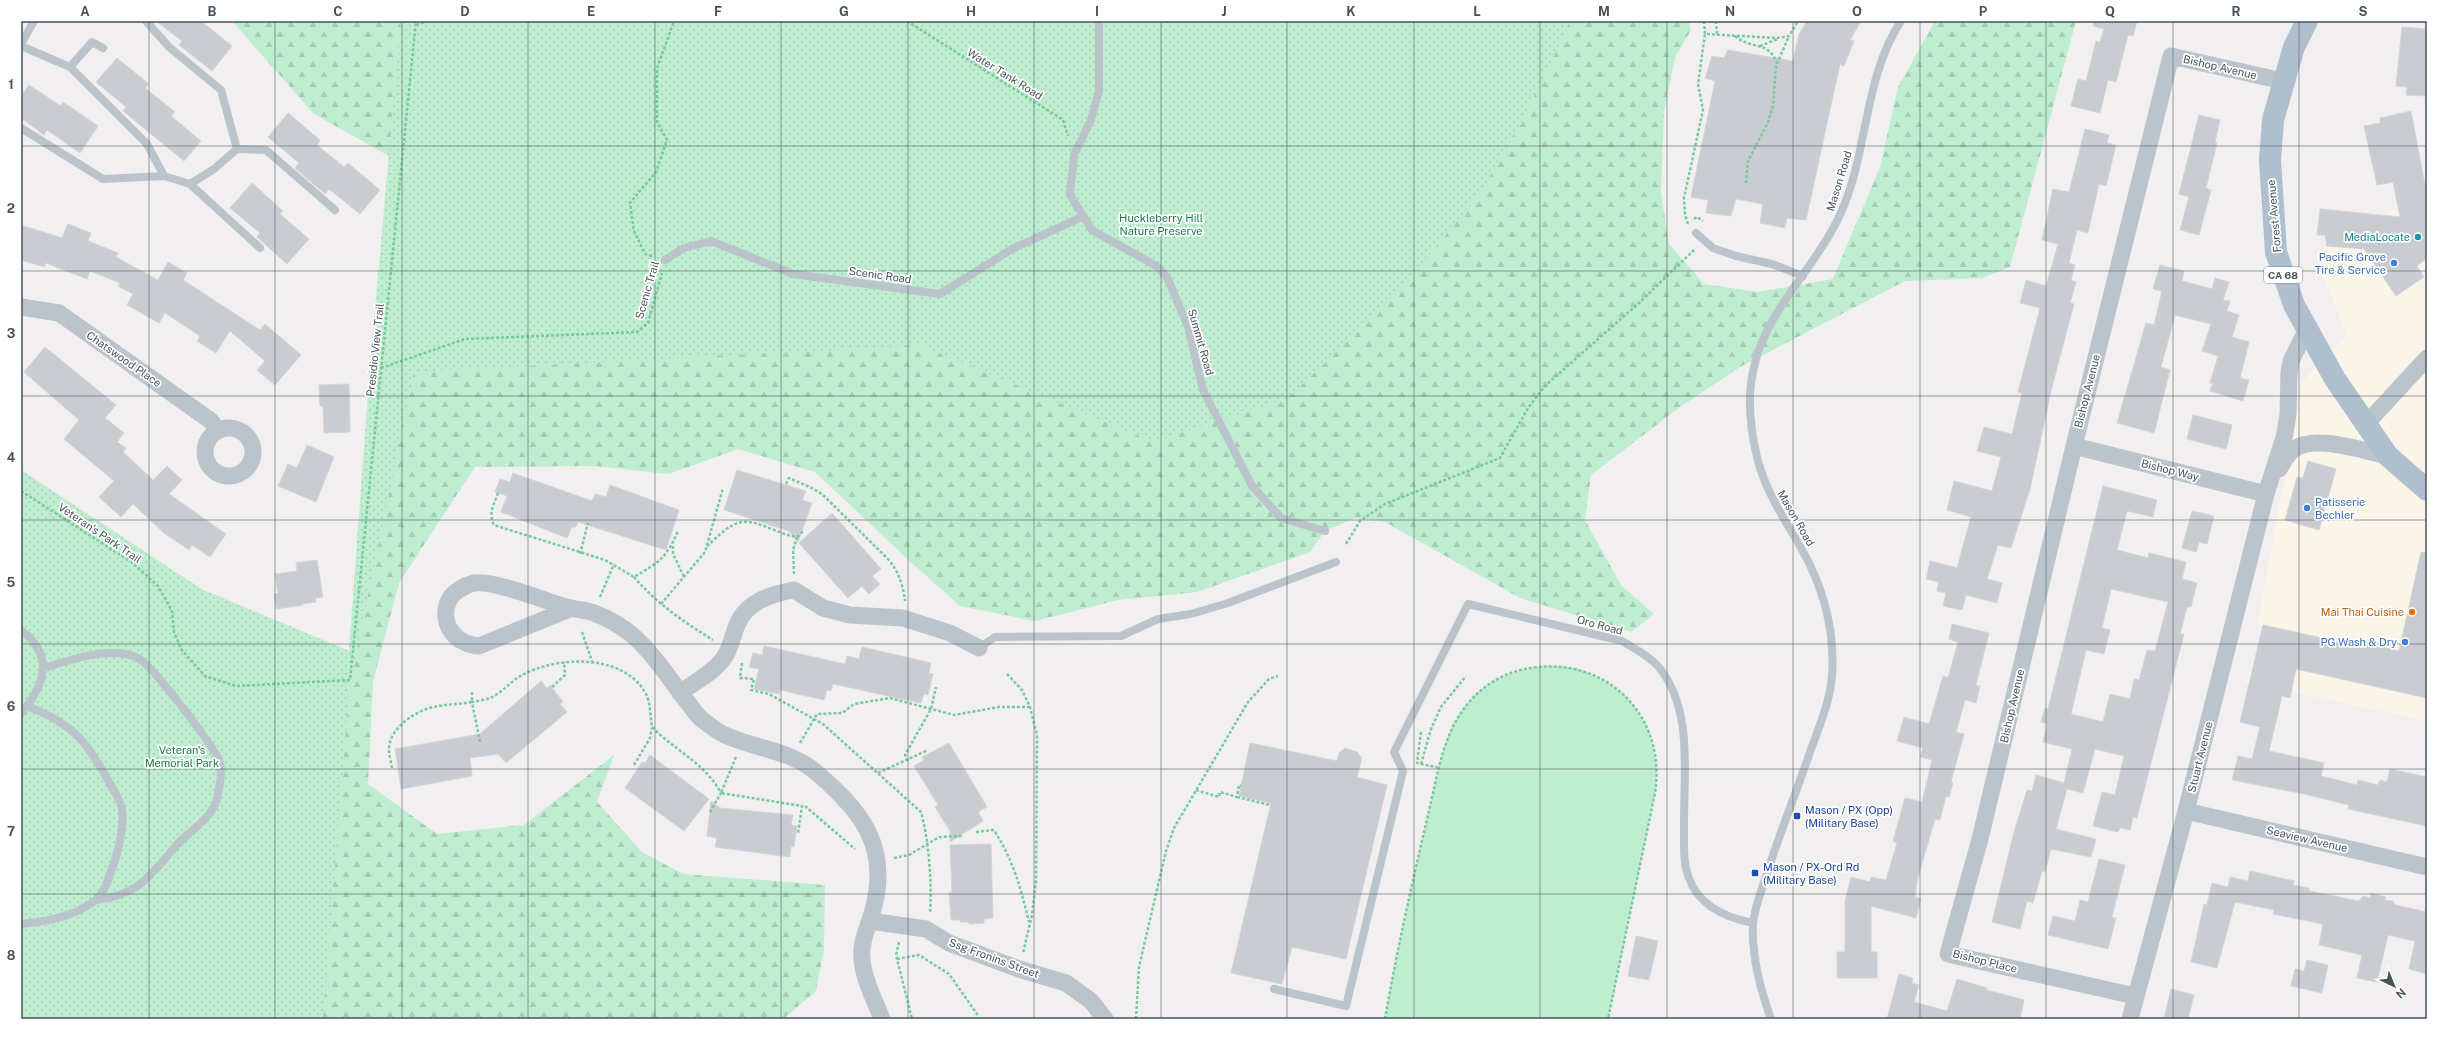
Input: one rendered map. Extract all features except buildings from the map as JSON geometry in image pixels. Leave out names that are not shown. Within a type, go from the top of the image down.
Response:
[{"type":"main road","name":"Forest Avenue","points":[[2307,21],[2294,47],[2273,120],[2270,160],[2276,252],[2294,305],[2335,379],[2388,456],[2427,490]]},
{"type":"street","name":"Bishop Avenue","points":[[1980,839],[2074,446],[2171,56],[2283,81]]},
{"type":"street","name":"Chatswood Place","points":[[21,307],[59,313],[211,421],[218,430]]},
{"type":"street","name":"Stuart Avenue","points":[[2130,1019],[2186,811],[2266,494],[2285,434],[2288,414],[2289,373],[2291,361],[2307,330]]},
{"type":"street","points":[[2366,424],[2427,358]]},
{"type":"street","name":"Stuart Avenue","points":[[2266,494],[2288,455],[2293,450],[2305,444],[2333,445],[2388,456]]},
{"type":"street","name":"Bishop Way","points":[[2074,446],[2266,494]]},
{"type":"street","points":[[572,608],[478,646],[467,646],[456,639],[448,625],[445,612],[450,599],[459,590],[474,583],[494,585],[572,608],[592,612],[631,634],[700,718],[712,727],[726,735],[791,757],[817,773],[843,799],[872,835],[877,859],[878,887],[870,921],[862,943],[862,960],[882,1019]]},
{"type":"street","points":[[680,693],[721,662],[736,654],[737,624],[751,606],[767,597],[794,590],[823,608],[850,615],[903,618],[950,633],[979,648]]},
{"type":"street","name":"Seaview Avenue","points":[[2186,811],[2427,867]]},
{"type":"street","name":"Bishop Place","points":[[1980,839],[1948,954],[2135,996]]},
{"type":"street","name":"Ssg Fronins Street","points":[[870,921],[926,929],[950,942],[1019,969],[1066,983],[1079,990],[1091,1000],[1105,1019]]},
{"type":"lane","points":[[34,21],[21,45],[70,67],[147,144],[164,176]]},
{"type":"lane","points":[[146,21],[169,47],[221,90],[237,148]]},
{"type":"lane","name":"Summit Road","points":[[1099,21],[1099,90],[1091,120],[1074,155],[1070,195],[1082,217],[1092,230],[1158,268],[1168,279],[1188,327],[1203,390],[1252,486],[1281,518],[1325,531]]},
{"type":"lane","name":"Mason Road","points":[[1771,1019],[1760,988],[1756,965],[1753,923],[1774,854],[1825,711],[1832,676],[1832,642],[1823,596],[1811,567],[1777,510],[1757,459],[1750,411],[1754,367],[1761,344],[1771,320],[1827,240],[1846,202],[1859,155],[1875,82],[1884,53],[1901,21]]},
{"type":"lane","points":[[70,67],[92,42],[103,48]]},
{"type":"lane","points":[[21,128],[103,179],[164,176],[190,184],[260,248]]},
{"type":"lane","points":[[190,184],[214,169],[237,148],[266,150],[335,210]]},
{"type":"lane","name":"Scenic Road","points":[[665,260],[684,248],[711,241],[793,274],[940,294],[1012,249],[1082,217]]},
{"type":"lane","points":[[1696,233],[1713,248],[1736,256],[1772,264],[1803,276]]},
{"type":"lane","points":[[979,648],[995,637],[1121,636],[1158,619],[1191,614],[1228,603],[1336,562]]},
{"type":"lane","name":"Oro Road","points":[[1274,989],[1346,1006],[1403,771],[1394,752],[1468,604],[1622,642],[1635,648],[1656,665],[1672,690],[1679,709],[1684,731],[1684,850],[1689,879],[1698,894],[1709,906],[1738,920],[1753,923]]},
{"type":"lane","points":[[21,630],[29,636],[40,655],[44,668],[42,680],[21,714]]},
{"type":"lane","points":[[21,924],[36,922],[67,914],[96,900],[115,898],[133,890],[156,870],[192,829],[206,819],[216,803],[220,788],[219,761],[202,732],[146,663],[136,656],[113,654],[82,656],[44,668]]},
{"type":"lane","points":[[27,706],[54,717],[68,726],[82,740],[95,757],[122,808],[118,852],[102,893],[96,900]]},
{"type":"path","name":"Presidio View Trail","points":[[350,680],[416,21]]},
{"type":"path","points":[[416,25],[427,21]]},
{"type":"path","name":"Scenic Trail","points":[[381,368],[465,339],[637,332],[648,322],[665,260],[645,254],[634,231],[630,203],[656,172],[667,140],[658,122],[657,68],[674,21]]},
{"type":"path","name":"Water Tank Road","points":[[907,21],[1063,120],[1074,155]]},
{"type":"path","points":[[1704,21],[1705,34],[1698,84],[1703,110],[1684,198],[1685,216],[1688,225],[1697,217],[1708,224]]},
{"type":"path","points":[[1716,21],[1717,34]]},
{"type":"path","points":[[1746,183],[1748,161],[1768,122],[1774,106],[1777,63],[1789,36],[1798,21]]},
{"type":"path","points":[[1705,34],[1789,36]]},
{"type":"path","points":[[1734,35],[1742,42],[1760,47],[1773,53],[1777,63]]},
{"type":"path","points":[[1760,47],[1781,37]]},
{"type":"path","points":[[1346,544],[1360,521],[1385,504],[1500,458],[1528,408],[1545,386],[1640,302],[1697,247]]},
{"type":"path","points":[[786,484],[789,478],[812,488],[823,495],[888,559],[896,569],[903,587],[906,605],[903,618]]},
{"type":"path","points":[[707,546],[723,488]]},
{"type":"path","name":"Veteran's Park Trail","points":[[21,491],[133,563],[158,586],[172,611],[174,632],[181,649],[205,676],[236,686],[350,680]]},
{"type":"path","points":[[498,493],[491,512],[491,520],[494,525],[614,564],[634,578],[651,596],[683,621],[736,654],[740,678],[754,679],[751,690],[769,694],[813,720],[823,724],[877,773],[910,800],[921,812],[927,844],[931,899],[930,915],[926,929]]},
{"type":"path","points":[[661,604],[684,577],[707,546],[722,533],[743,522],[759,524],[782,535],[797,537]]},
{"type":"path","points":[[580,554],[588,523]]},
{"type":"path","points":[[794,590],[793,550],[797,537],[804,530]]},
{"type":"path","points":[[634,578],[664,557],[678,531]]},
{"type":"path","points":[[672,544],[673,554],[684,577]]},
{"type":"path","points":[[602,594],[614,564]]},
{"type":"path","points":[[582,632],[593,664]]},
{"type":"path","points":[[552,687],[565,675],[564,662]]},
{"type":"path","points":[[392,768],[389,748],[392,736],[400,726],[418,713],[438,706],[472,702],[490,698],[522,675],[564,662],[593,664],[620,670],[637,682],[646,694],[650,705],[652,727],[650,738],[634,765]]},
{"type":"path","points":[[1385,1019],[1401,930],[1440,768],[1452,727],[1466,705],[1490,683],[1516,671],[1544,666],[1576,668],[1616,689],[1638,712],[1653,740],[1658,775],[1608,1019]]},
{"type":"path","points":[[1007,674],[1022,690],[1030,707],[1037,734],[1038,843],[1036,880],[1032,915],[1029,922],[1019,969]]},
{"type":"path","points":[[1136,1019],[1139,967],[1166,852],[1174,828],[1248,702],[1269,679],[1278,676]]},
{"type":"path","points":[[1421,764],[1431,728],[1441,707],[1466,676]]},
{"type":"path","points":[[908,761],[905,755],[931,708],[936,687]]},
{"type":"path","points":[[472,690],[472,702],[480,742]]},
{"type":"path","points":[[808,730],[817,714],[842,713],[854,704],[890,698],[931,708],[954,716],[998,706],[1030,707]]},
{"type":"path","points":[[1422,726],[1416,758],[1417,763],[1440,768]]},
{"type":"path","points":[[652,727],[707,773],[721,793],[802,806],[798,834]]},
{"type":"path","points":[[877,773],[908,761],[928,750]]},
{"type":"path","points":[[710,812],[721,793],[732,767]]},
{"type":"path","points":[[1237,797],[1239,785],[1241,786]]},
{"type":"path","points":[[1196,790],[1219,796],[1220,792],[1270,805]]},
{"type":"path","points":[[805,806],[867,859],[877,859]]},
{"type":"path","points":[[976,832],[994,830],[1007,850],[1016,869],[1029,922]]},
{"type":"path","points":[[900,858],[946,836],[962,836]]},
{"type":"path","points":[[908,926],[898,944],[897,959],[912,1019]]},
{"type":"path","points":[[897,959],[919,955],[949,974],[977,1014],[978,1019]]},
{"type":"shaded area","points":[[2427,194],[2427,721],[2245,682],[2255,660],[2263,625],[2257,624],[2303,381],[2346,335],[2316,255],[2327,246],[2320,209],[2383,215]]},
{"type":"green space","name":"Veteran's Memorial Park","points":[[232,21],[1689,21],[1691,30],[1675,57],[1664,111],[1661,192],[1669,244],[1704,284],[1757,292],[1833,279],[1880,167],[1898,87],[1935,21],[2076,21],[2010,267],[1982,278],[1905,281],[1740,367],[1680,407],[1591,475],[1585,520],[1621,585],[1654,614],[1631,632],[1520,598],[1385,522],[1355,518],[1325,531],[1310,552],[1197,592],[1118,600],[1035,621],[960,606],[904,556],[815,472],[738,449],[669,474],[595,466],[475,467],[399,583],[373,682],[368,784],[437,834],[524,825],[614,755],[597,802],[642,852],[683,874],[825,885],[824,949],[816,991],[783,1019],[21,1019],[21,958],[186,579],[203,590],[349,651],[389,156],[314,114]]},
{"type":"green space","name":"Huckleberry Hill Nature Preserve","points":[[401,21],[1570,21],[1527,112],[1479,195],[1396,295],[1288,398],[1153,442],[920,345],[414,372],[351,677],[349,663],[349,690],[323,1019],[21,1019],[21,470],[203,590],[349,651],[370,365]]},
{"type":"green space","points":[[1544,666],[1581,669],[1613,687],[1626,698],[1637,711],[1646,725],[1652,741],[1656,775],[1655,793],[1608,1019],[1385,1019],[1405,918],[1437,774],[1450,731],[1465,706],[1482,689],[1511,674]]},
{"type":"place","name":"MediaLocate","points":[[2418,237]]},
{"type":"place","name":"Pacific Grove Tire & Service","points":[[2394,263]]},
{"type":"place","name":"Patisserie Bechler","points":[[2307,508]]},
{"type":"place","name":"Mai Thai Cuisine","points":[[2412,612]]},
{"type":"place","name":"PG Wash & Dry","points":[[2405,642]]},
{"type":"place","name":"Mason / PX (Opp) (Military Base)","points":[[1797,816]]},
{"type":"place","name":"Mason / PX-Ord Rd (Military Base)","points":[[1755,873]]}]
